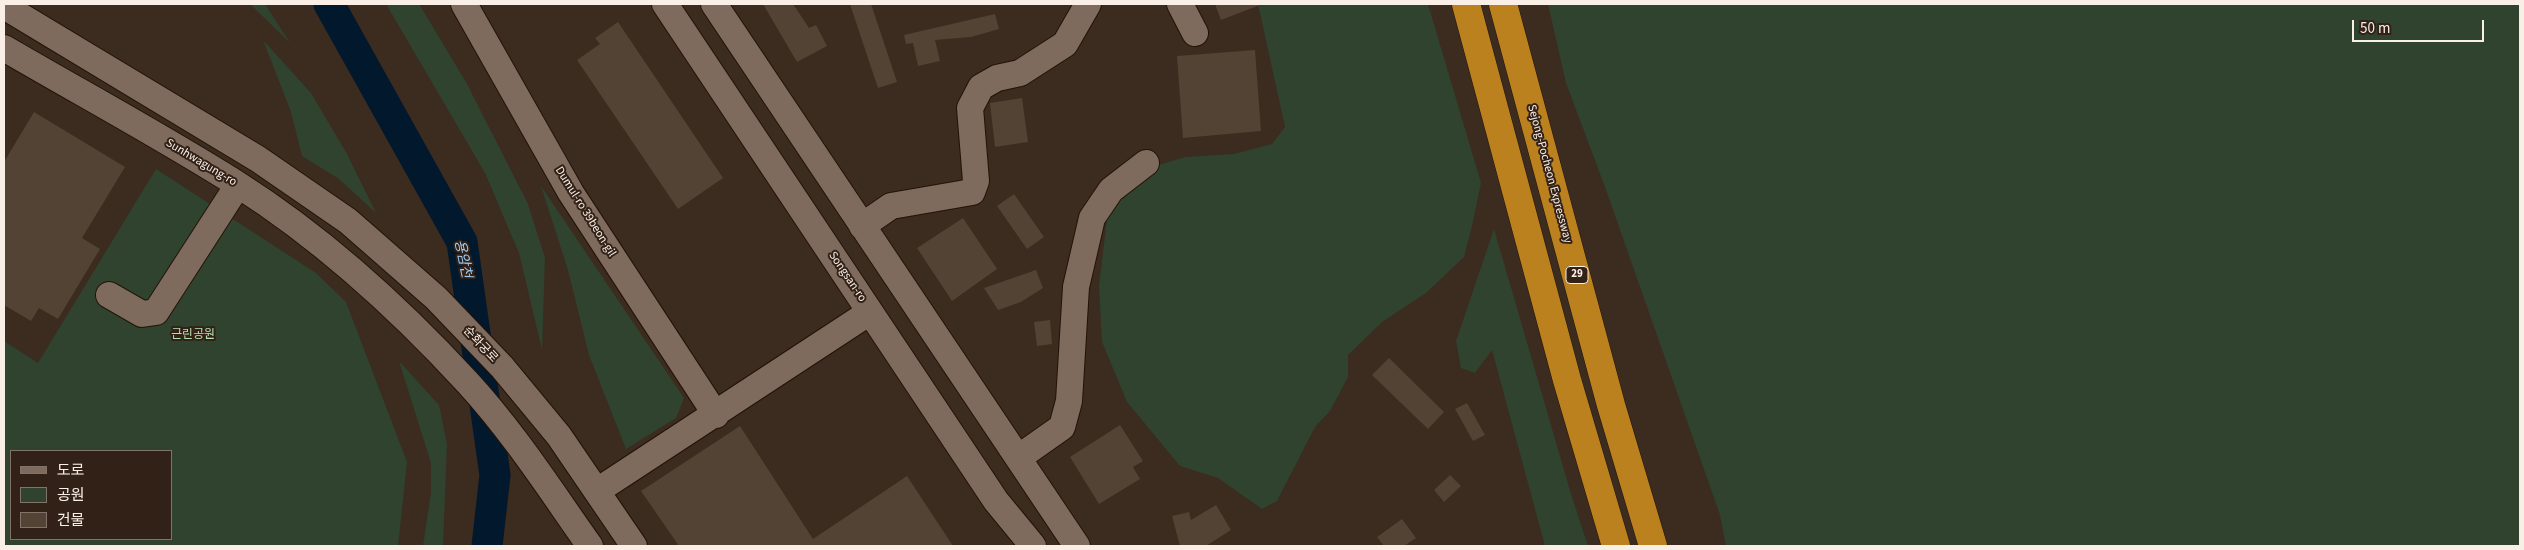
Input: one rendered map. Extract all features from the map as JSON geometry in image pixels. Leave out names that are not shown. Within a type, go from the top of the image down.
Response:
[{"type":"highway","points":[[1466,4],[1567,380],[1616,546]]},
{"type":"highway","name":"Sejong-Pocheon Expressway","points":[[1503,4],[1611,405],[1653,546]]},
{"type":"street","name":"Dumul-ro 39beon-gil","points":[[464,4],[571,193],[716,415]]},
{"type":"street","name":"Songsan-ro","points":[[665,4],[996,501],[1033,546]]},
{"type":"street","points":[[714,4],[1077,546]]},
{"type":"street","points":[[862,226],[891,206],[972,192],[976,181],[970,108],[981,87],[997,78],[1020,73],[1065,44],[1088,4]]},
{"type":"street","points":[[1180,4],[1196,33]]},
{"type":"street","name":"순화궁로","points":[[4,6],[258,159],[348,220],[436,298],[502,367],[559,436],[596,489]]},
{"type":"street","name":"Sunhwagung-ro","points":[[4,48],[238,185],[308,235],[384,299],[468,384],[530,460],[590,546]]},
{"type":"street","points":[[1018,458],[1062,426],[1069,400],[1076,287],[1092,218],[1111,190],[1146,163]]},
{"type":"street","points":[[109,295],[142,314],[156,312],[238,185]]},
{"type":"street","points":[[634,546],[596,489],[716,415],[870,312]]},
{"type":"street","points":[[996,501],[1021,546]]},
{"type":"green space","points":[[250,4],[265,4],[290,43]]},
{"type":"green space","points":[[386,4],[419,4],[466,82],[528,204],[545,258],[542,350],[519,253],[485,173]]},
{"type":"green space","points":[[1258,4],[1428,4],[1481,183],[1464,257],[1426,293],[1382,322],[1348,355],[1348,377],[1330,411],[1315,427],[1277,501],[1262,509],[1218,478],[1180,466],[1127,402],[1102,342],[1099,286],[1107,219],[1127,191],[1152,167],[1185,157],[1234,154],[1272,144],[1285,127]]},
{"type":"green space","points":[[1548,4],[2520,4],[2520,546],[1726,546],[1720,515],[1605,187],[1566,83]]},
{"type":"green space","points":[[263,40],[311,93],[347,154],[376,213],[339,179],[302,156],[291,112]]},
{"type":"green space","name":"근린공원","points":[[156,169],[316,273],[346,302],[407,462],[398,546],[4,546],[4,341],[38,363]]},
{"type":"green space","points":[[541,186],[684,398],[676,418],[626,449],[589,355],[568,270]]},
{"type":"green space","points":[[1494,229],[1571,494],[1588,546],[1545,546],[1492,350],[1475,373],[1461,368],[1456,341]]},
{"type":"green space","points":[[399,361],[439,405],[447,444],[443,546],[423,546],[431,492],[431,463]]},
{"type":"building","points":[[763,4],[793,4],[809,28],[816,25],[827,46],[797,62]]},
{"type":"building","points":[[850,4],[871,4],[897,82],[878,88]]},
{"type":"building","points":[[1215,4],[1260,4],[1260,5],[1221,20]]},
{"type":"building","points":[[995,14],[999,29],[971,37],[935,40],[940,61],[918,66],[913,43],[906,44],[904,35]]},
{"type":"building","points":[[618,22],[723,178],[678,209],[577,60],[600,44],[595,38]]},
{"type":"building","points":[[1255,50],[1261,131],[1183,138],[1177,56]]},
{"type":"building","points":[[1022,98],[1028,142],[995,147],[990,103]]},
{"type":"building","points":[[34,112],[125,167],[82,238],[100,249],[58,319],[39,308],[31,321],[4,305],[4,162]]},
{"type":"building","points":[[1014,194],[1044,237],[1027,249],[997,206]]},
{"type":"building","points":[[963,218],[997,269],[952,301],[917,248]]},
{"type":"building","points":[[1036,270],[1043,288],[1021,302],[998,310],[984,288]]},
{"type":"building","points":[[1050,320],[1052,344],[1037,346],[1034,322]]},
{"type":"building","points":[[1389,358],[1444,412],[1428,429],[1372,375]]},
{"type":"building","points":[[1467,403],[1485,435],[1473,441],[1455,409]]},
{"type":"building","points":[[1120,425],[1143,461],[1133,467],[1140,479],[1099,504],[1070,457]]},
{"type":"building","points":[[740,426],[813,539],[907,476],[953,546],[679,546],[641,491]]},
{"type":"building","points":[[1450,475],[1461,486],[1444,502],[1434,490]]},
{"type":"building","points":[[1216,505],[1231,530],[1206,546],[1180,546],[1172,516],[1189,512],[1191,520]]},
{"type":"building","points":[[1402,519],[1416,538],[1404,546],[1384,546],[1377,537]]},
{"type":"waterway","name":"용암천","points":[[329,4],[462,242],[495,475],[487,546]]}]
